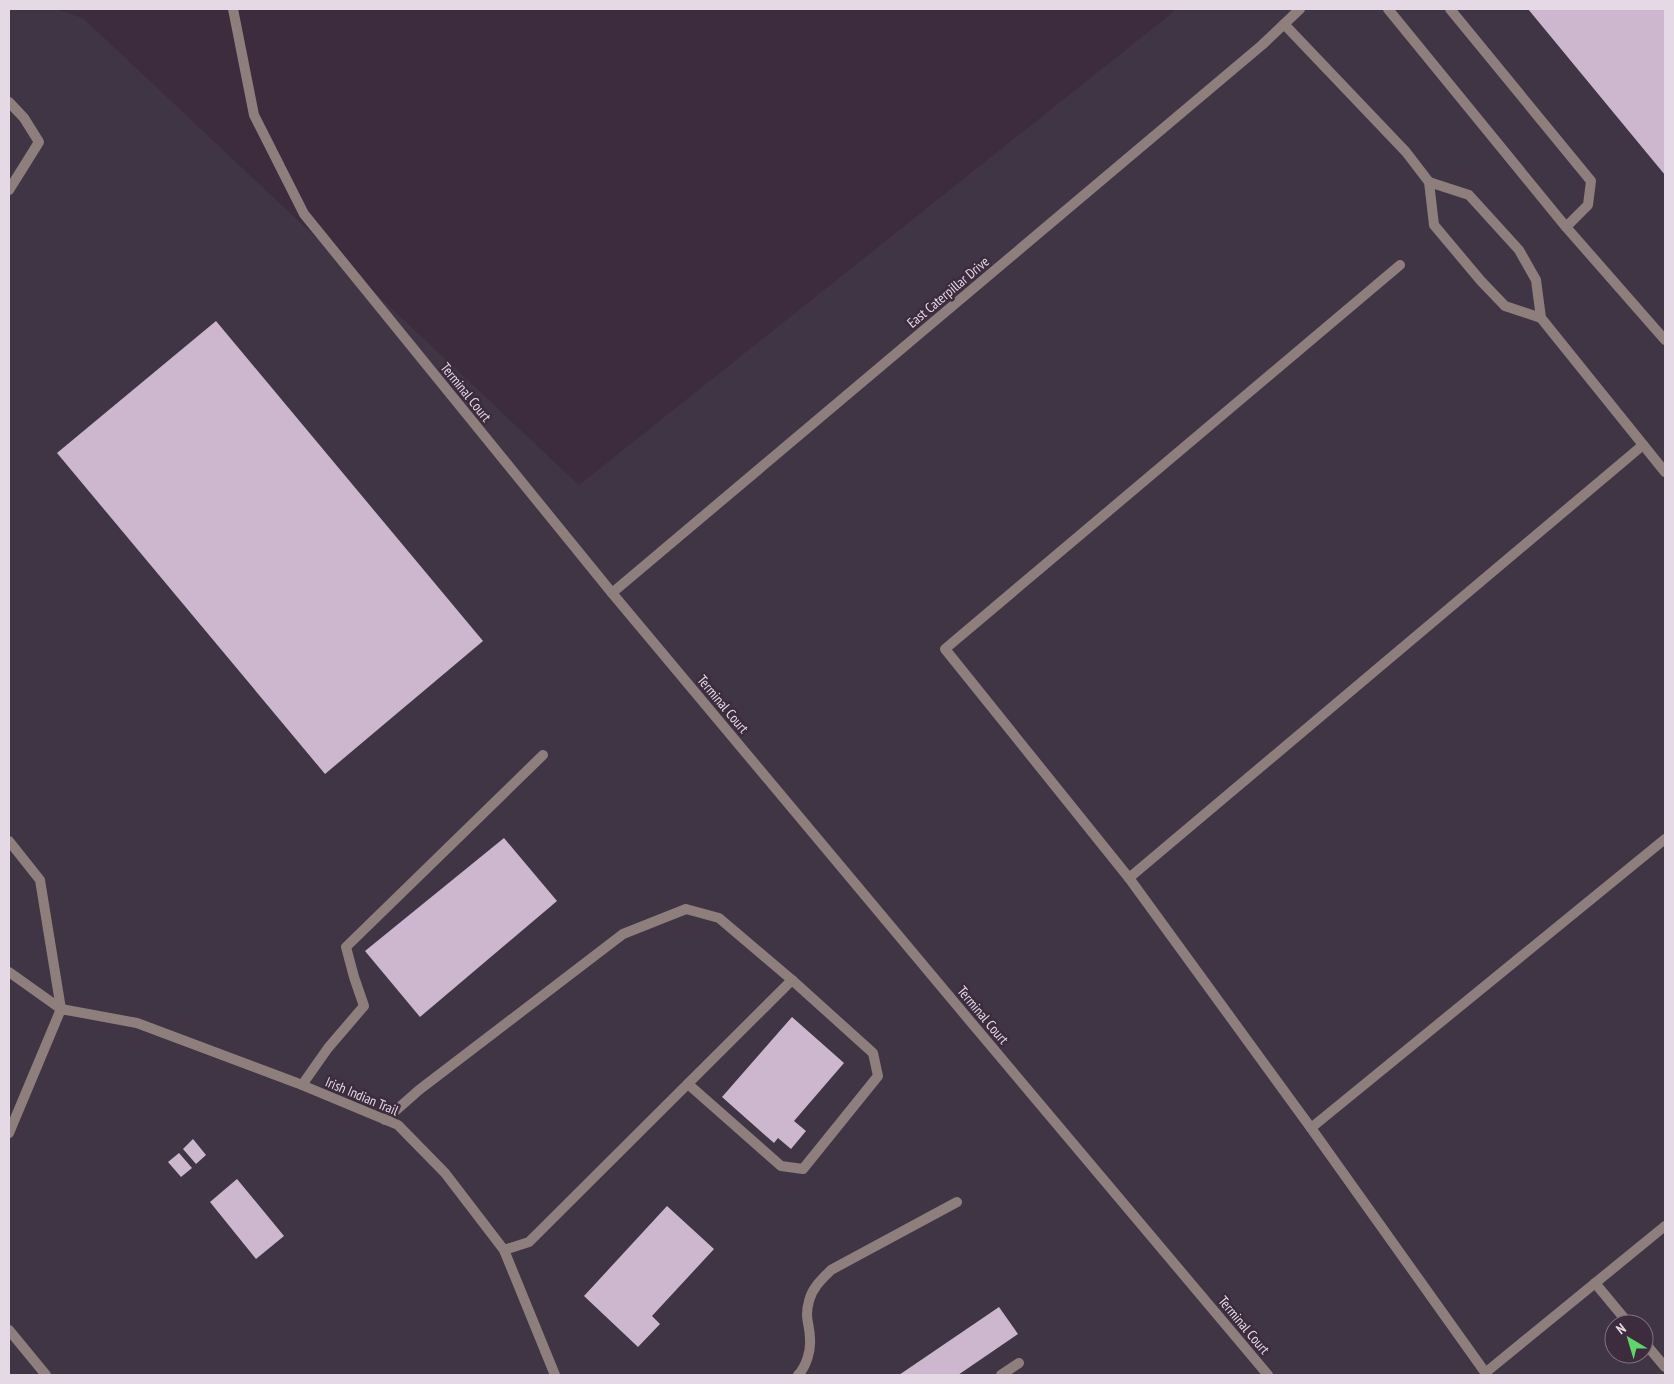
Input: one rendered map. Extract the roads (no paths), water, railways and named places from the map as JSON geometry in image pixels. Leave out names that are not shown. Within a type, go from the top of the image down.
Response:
[{"type":"street","name":"Terminal Court","points":[[234,9],[254,115],[304,214],[612,593],[1268,1375]]},
{"type":"street","name":"East Caterpillar Drive","points":[[612,593],[1255,51],[1300,9]]},
{"type":"street","points":[[1388,9],[1566,227],[1665,340]]},
{"type":"street","points":[[1450,9],[1591,181],[1588,205],[1566,227]]},
{"type":"street","points":[[1284,24],[1406,152],[1429,182],[1434,225],[1506,306],[1541,318]]},
{"type":"street","points":[[9,102],[24,118],[38,142],[9,190]]},
{"type":"street","points":[[1429,182],[1469,195],[1519,250],[1536,280],[1541,318],[1665,472]]},
{"type":"street","points":[[1400,265],[944,649],[1129,878],[1311,1128],[1486,1374],[1665,1226]]},
{"type":"street","points":[[1129,878],[1643,445]]},
{"type":"street","points":[[302,1085],[328,1048],[364,1006],[346,948],[543,755]]},
{"type":"street","points":[[1311,1128],[1665,839]]},
{"type":"street","points":[[9,841],[40,880],[60,1009],[9,1133]]},
{"type":"street","points":[[385,1120],[419,1090],[624,934],[686,909],[719,918],[792,980],[873,1053],[878,1076],[803,1169],[781,1166],[688,1084]]},
{"type":"street","points":[[9,972],[60,1009]]},
{"type":"street","points":[[504,1250],[528,1242],[792,980]]},
{"type":"street","name":"Irish Indian Trail","points":[[60,1009],[136,1023],[302,1085],[398,1125],[445,1173],[504,1250],[555,1375]]},
{"type":"street","points":[[798,1375],[805,1368],[811,1340],[806,1319],[809,1300],[816,1285],[831,1270],[958,1202]]},
{"type":"street","points":[[1595,1283],[1621,1314]]},
{"type":"street","points":[[9,1330],[46,1375]]},
{"type":"street","points":[[1654,1354],[1665,1367]]},
{"type":"street","points":[[1002,1375],[1019,1363]]}]
